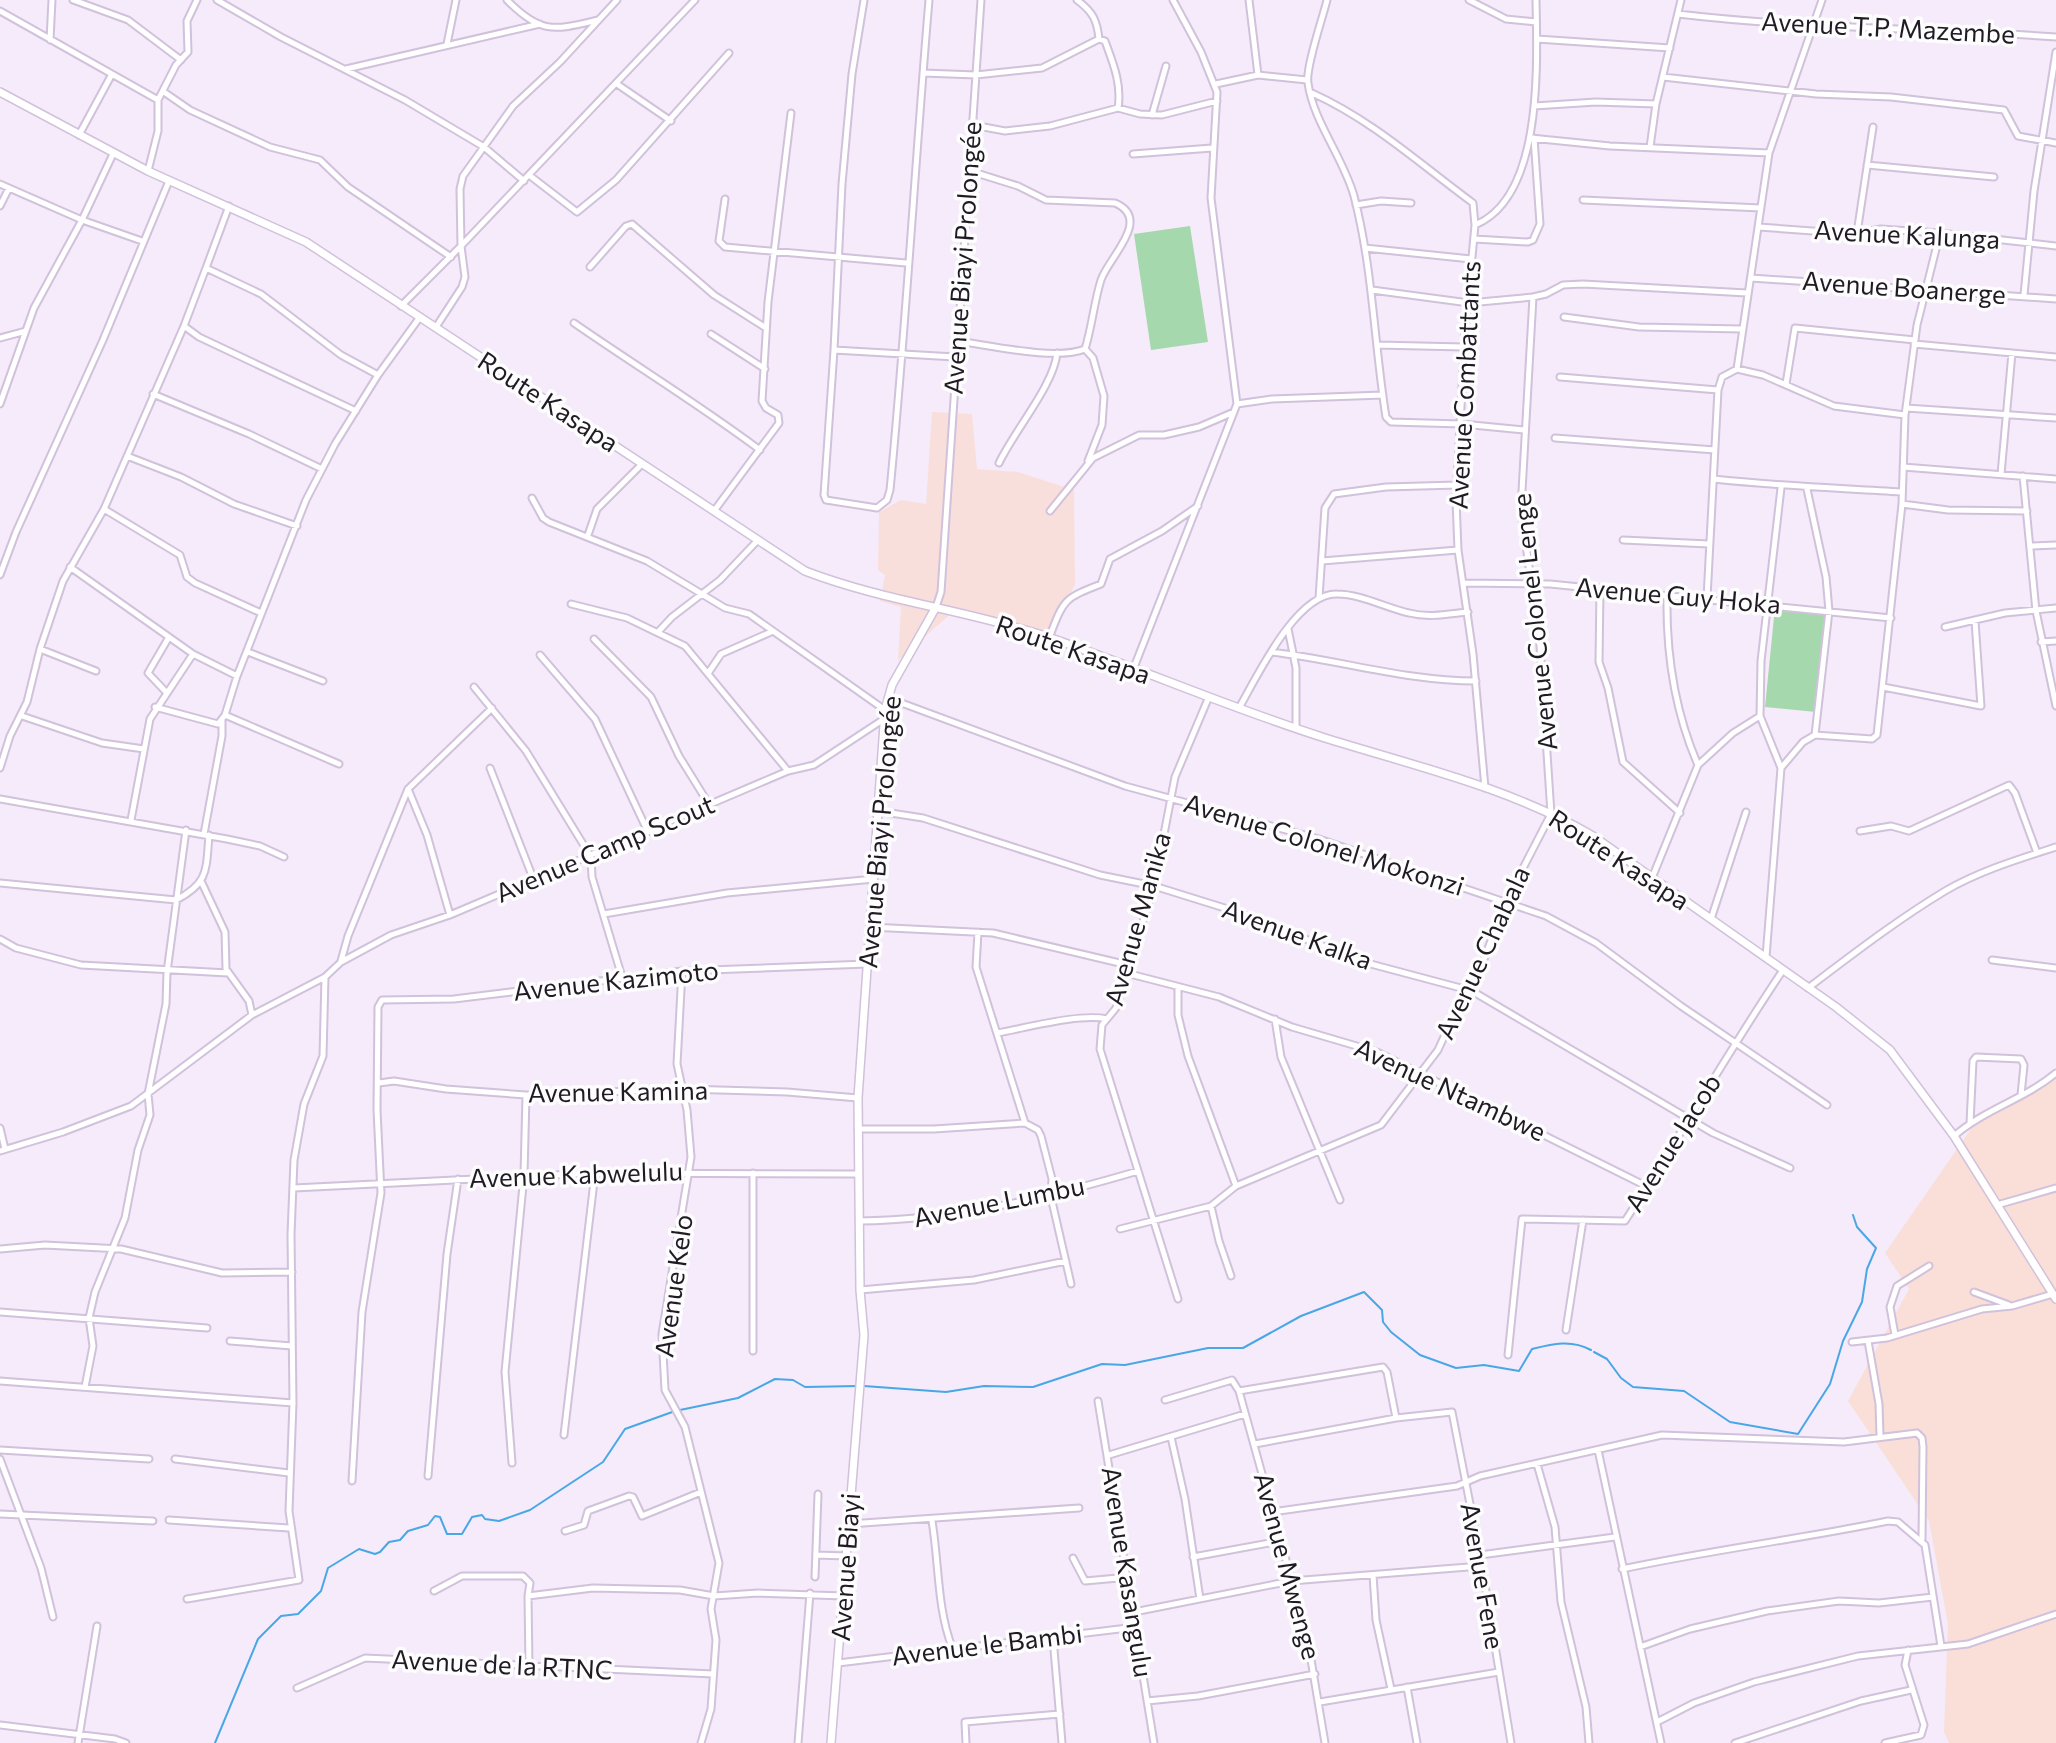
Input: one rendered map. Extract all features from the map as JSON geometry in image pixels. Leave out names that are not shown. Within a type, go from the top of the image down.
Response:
[{"type":"main road","name":"Route Kasapa","points":[[0,92],[113,154],[306,242],[795,566],[819,577],[1048,638],[1208,699],[1485,788],[1551,814],[1593,836],[1864,1027],[1890,1051],[1954,1136],[2055,1296]]},
{"type":"main road","name":"Avenue Biayi Prolongée","points":[[859,1388],[864,1335],[860,1290],[858,1098],[885,715],[888,698],[936,607]]},
{"type":"main road","name":"Avenue Biayi","points":[[831,1743],[845,1596],[859,1388]]},
{"type":"street","points":[[50,40],[52,0]]},
{"type":"street","points":[[73,0],[128,20],[181,60]]},
{"type":"street","points":[[148,171],[158,131],[158,100],[188,52],[187,21],[197,0]]},
{"type":"street","points":[[217,0],[405,100],[484,147],[524,181]]},
{"type":"street","points":[[447,44],[456,0]]},
{"type":"street","points":[[507,0],[540,24],[556,29],[598,20]]},
{"type":"street","points":[[436,327],[462,287],[465,277],[461,246],[460,189],[463,176],[513,106],[617,0]]},
{"type":"street","points":[[401,306],[451,257],[695,0]]},
{"type":"street","points":[[864,0],[852,74],[843,176],[824,495],[832,502],[867,508],[877,508],[887,500],[929,0]]},
{"type":"street","name":"Avenue Biayi Prolongée","points":[[936,607],[942,592],[955,357],[981,0]]},
{"type":"street","points":[[1077,0],[1093,13],[1098,23],[1100,39]]},
{"type":"street","points":[[1133,670],[1237,404],[1211,198],[1216,84],[1173,0]]},
{"type":"street","points":[[1249,0],[1258,75]]},
{"type":"street","points":[[1327,0],[1307,80],[1324,132],[1347,169],[1356,205],[1372,290],[1386,417],[1391,422],[1462,424],[1524,430]]},
{"type":"street","points":[[1469,0],[1507,19],[1536,22]]},
{"type":"street","name":"Avenue Combattants","points":[[1485,788],[1476,681],[1458,550],[1457,485],[1464,347],[1475,225],[1486,221],[1500,207],[1522,167],[1533,138],[1536,0]]},
{"type":"street","points":[[1650,147],[1656,104],[1681,0]]},
{"type":"street","points":[[1737,369],[1769,153],[1822,0]]},
{"type":"street","points":[[0,11],[158,100]]},
{"type":"street","name":"Avenue T.P. Mazembe","points":[[1678,14],[1813,27],[2056,37]]},
{"type":"street","points":[[345,69],[540,24]]},
{"type":"street","points":[[923,73],[976,75],[1042,68],[1100,39]]},
{"type":"street","points":[[1100,39],[1105,41],[1121,92],[1118,108]]},
{"type":"street","points":[[1537,39],[1670,48]]},
{"type":"street","points":[[2024,295],[2028,242],[2056,52]]},
{"type":"street","points":[[529,175],[577,212],[616,180],[729,53]]},
{"type":"street","points":[[1152,115],[1166,66]]},
{"type":"street","points":[[79,135],[112,74]]},
{"type":"street","points":[[1216,84],[1258,75],[1307,80]]},
{"type":"street","points":[[1663,77],[1791,92],[1891,97],[2004,110],[2010,116],[2015,134],[2056,143]]},
{"type":"street","points":[[617,84],[671,121]]},
{"type":"street","points":[[164,92],[190,110],[270,147],[320,160],[348,187],[451,257]]},
{"type":"street","points":[[1312,93],[1341,106],[1379,130],[1473,203],[1475,225]]},
{"type":"street","points":[[973,125],[1005,131],[1050,127],[1118,108],[1162,115],[1217,101]]},
{"type":"street","points":[[1534,106],[1596,102],[1656,104]]},
{"type":"street","points":[[713,511],[780,419],[762,404],[766,328],[791,113]]},
{"type":"street","points":[[1857,233],[1873,127]]},
{"type":"street","points":[[1474,239],[1528,243],[1536,235],[1540,224],[1533,138],[1769,153]]},
{"type":"street","points":[[1133,154],[1212,148]]},
{"type":"street","points":[[0,404],[34,308],[82,220],[113,154]]},
{"type":"street","points":[[1867,165],[1994,177]]},
{"type":"street","points":[[970,171],[1018,186],[1046,200],[1115,203],[1128,211],[1124,242],[1101,278],[1086,349],[1093,358],[1104,396],[1102,425],[1088,461],[1050,511]]},
{"type":"street","points":[[0,575],[169,181]]},
{"type":"street","points":[[0,184],[82,220],[142,241]]},
{"type":"street","points":[[0,206],[9,188]]},
{"type":"street","points":[[725,199],[718,233],[721,244],[775,252],[906,263]]},
{"type":"street","points":[[1356,205],[1381,201],[1411,203]]},
{"type":"street","points":[[1583,201],[1761,208]]},
{"type":"street","points":[[0,768],[10,736],[22,716],[40,649],[70,567],[104,509],[184,326],[229,206]]},
{"type":"street","points":[[590,267],[625,226],[632,224],[708,289],[766,328]]},
{"type":"street","name":"Avenue Kalunga","points":[[1759,227],[1857,233],[1881,229],[2056,246]]},
{"type":"street","points":[[1781,768],[1803,742],[1815,735],[1876,738],[1902,504],[1905,411],[1914,342],[1940,233]]},
{"type":"street","points":[[1365,248],[1471,259]]},
{"type":"street","points":[[206,268],[261,294],[341,355],[378,375]]},
{"type":"street","name":"Avenue Boanerge","points":[[1751,278],[2056,299]]},
{"type":"street","points":[[1372,290],[1469,303],[1533,297],[1563,285],[1583,284],[1747,293]]},
{"type":"street","name":"Avenue Colonel Lenge","points":[[1533,297],[1521,509],[1540,646],[1551,814]]},
{"type":"street","points":[[0,883],[176,900],[196,889],[206,867],[207,835],[223,718],[261,613],[322,469],[378,375],[420,317]]},
{"type":"street","points":[[1564,317],[1639,327],[1742,330]]},
{"type":"street","points":[[574,323],[638,370],[709,411],[760,450]]},
{"type":"street","points":[[184,326],[200,337],[356,411]]},
{"type":"street","points":[[1786,384],[1795,328],[2056,357]]},
{"type":"street","points":[[0,338],[26,331]]},
{"type":"street","points":[[711,334],[765,369]]},
{"type":"street","points":[[957,341],[1057,353],[1076,353],[1086,349]]},
{"type":"street","points":[[1377,345],[1464,347]]},
{"type":"street","points":[[834,351],[955,357]]},
{"type":"street","points":[[999,463],[1010,438],[1051,376],[1057,353]]},
{"type":"street","points":[[2001,474],[2012,353]]},
{"type":"street","points":[[1707,597],[1718,390],[1722,377],[1737,369],[1786,384],[1834,406],[2056,418]]},
{"type":"street","points":[[1560,377],[1718,390]]},
{"type":"street","points":[[153,394],[238,429],[322,469]]},
{"type":"street","points":[[1237,404],[1272,398],[1383,395]]},
{"type":"street","points":[[1088,461],[1139,435],[1164,435],[1199,427],[1234,412]]},
{"type":"street","points":[[1555,438],[1715,450]]},
{"type":"street","points":[[127,456],[181,477],[234,504],[297,526]]},
{"type":"street","points":[[588,535],[597,509],[642,464]]},
{"type":"street","points":[[1903,467],[2056,479]]},
{"type":"street","points":[[2023,476],[2036,611],[2056,706]]},
{"type":"street","points":[[1714,480],[1781,488],[1838,486],[1902,492]]},
{"type":"street","points":[[1319,598],[1325,508],[1334,494],[1386,487],[1457,485]]},
{"type":"street","points":[[1766,957],[1781,768],[1760,716],[1761,661],[1781,488]]},
{"type":"street","points":[[1807,489],[1826,578],[1829,611],[1815,735]]},
{"type":"street","points":[[532,498],[543,518],[647,561],[725,608],[749,614],[885,715]]},
{"type":"street","points":[[1048,638],[1060,608],[1074,593],[1101,584],[1110,559],[1162,531],[1199,504]]},
{"type":"street","points":[[1902,504],[1948,510],[2027,511]]},
{"type":"street","points":[[104,509],[180,555],[187,577],[195,583],[261,613]]},
{"type":"street","points":[[1623,540],[1709,544]]},
{"type":"street","points":[[658,632],[757,541]]},
{"type":"street","points":[[2031,546],[2055,542]]},
{"type":"street","points":[[1322,561],[1458,550]]},
{"type":"street","points":[[70,567],[193,653],[237,676]]},
{"type":"street","name":"Avenue Guy Hoka","points":[[1464,583],[1530,583],[1600,588],[1891,618]]},
{"type":"street","points":[[1600,588],[1598,662],[1608,688],[1623,762],[1680,813]]},
{"type":"street","points":[[1239,708],[1288,628],[1319,598],[1328,594],[1345,595],[1420,615],[1468,612]]},
{"type":"street","points":[[1667,595],[1668,662],[1676,700],[1698,765]]},
{"type":"street","points":[[571,604],[627,618],[685,646],[789,771]]},
{"type":"street","points":[[1945,627],[2005,613],[2056,608]]},
{"type":"street","points":[[1883,687],[1981,706],[1975,621]]},
{"type":"street","points":[[1288,628],[1295,655],[1298,696],[1296,728]]},
{"type":"street","points":[[709,672],[721,654],[771,632]]},
{"type":"street","points":[[166,692],[148,673],[169,637]]},
{"type":"street","points":[[594,639],[650,696],[679,756],[710,806]]},
{"type":"street","points":[[2041,642],[2056,641]]},
{"type":"street","points":[[40,649],[96,671]]},
{"type":"street","points":[[248,652],[323,681]]},
{"type":"street","points":[[1271,652],[1422,678],[1476,681]]},
{"type":"street","points":[[131,820],[144,749],[155,708],[193,653]]},
{"type":"street","points":[[540,655],[595,719],[648,832]]},
{"type":"street","points":[[474,687],[526,751],[592,857],[593,877],[622,976]]},
{"type":"street","name":"Avenue Colonel Mokonzi","points":[[888,698],[1125,786],[1319,839],[1546,916],[1596,943],[1635,974],[1827,1105]]},
{"type":"street","name":"Avenue Manika","points":[[1178,1299],[1101,1058],[1102,1025],[1116,1008],[1154,886],[1175,777],[1208,699]]},
{"type":"street","points":[[155,708],[212,724],[223,718]]},
{"type":"street","points":[[341,962],[348,936],[408,789],[492,708]]},
{"type":"street","name":"Avenue Camp Scout","points":[[3,1150],[111,1115],[148,1094],[252,1015],[325,978],[341,962],[391,935],[450,915],[533,878],[592,857],[789,771],[814,765],[885,715]]},
{"type":"street","points":[[22,716],[102,743],[144,749]]},
{"type":"street","points":[[1653,878],[1698,765],[1733,733],[1760,716]]},
{"type":"street","points":[[223,718],[339,764]]},
{"type":"street","points":[[491,768],[533,878]]},
{"type":"street","points":[[1860,831],[1891,826],[1909,831],[2009,785],[2015,793],[2037,853]]},
{"type":"street","points":[[408,789],[427,835],[450,915]]},
{"type":"street","points":[[0,799],[186,830],[260,846],[284,857]]},
{"type":"street","name":"Avenue Kalka","points":[[878,811],[923,818],[1100,875],[1154,886],[1231,910],[1367,963],[1472,991],[1691,1119],[1790,1168]]},
{"type":"street","points":[[1711,919],[1746,812]]},
{"type":"street","name":"Avenue Chabala","points":[[1120,1229],[1211,1206],[1236,1186],[1381,1125],[1438,1050],[1452,1017],[1472,991],[1506,901],[1551,814]]},
{"type":"street","points":[[85,1387],[93,1346],[89,1318],[98,1280],[107,1266],[125,1218],[138,1150],[150,1115],[148,1094],[166,1004],[167,972],[186,830]]},
{"type":"street","points":[[1808,988],[1865,944],[1946,891],[2056,847]]},
{"type":"street","points":[[604,914],[727,893],[874,879]]},
{"type":"street","points":[[201,881],[225,932],[223,955],[228,973],[248,1001],[252,1015]]},
{"type":"street","points":[[870,927],[953,933],[978,932],[1037,941],[1128,965]]},
{"type":"street","points":[[978,932],[976,967],[1025,1123]]},
{"type":"street","points":[[0,939],[16,948],[81,965],[167,972],[228,973]]},
{"type":"street","points":[[1992,960],[2056,968]]},
{"type":"street","name":"Avenue Kazimoto","points":[[379,1083],[379,1016],[382,1000],[454,999],[622,976],[682,971],[867,964]]},
{"type":"street","name":"Avenue Jacob","points":[[1508,1355],[1522,1219],[1625,1221],[1691,1119],[1734,1042],[1783,970]]},
{"type":"street","name":"Avenue Kelo","points":[[682,971],[677,1064],[683,1089],[691,1157],[662,1334],[665,1390],[685,1427],[719,1563],[711,1614],[716,1644],[710,1718],[701,1743]]},
{"type":"street","name":"Avenue Ntambwe","points":[[1126,973],[1231,1001],[1304,1031],[1356,1044],[1422,1073],[1648,1186]]},
{"type":"street","points":[[187,1599],[298,1581],[300,1577],[289,1528],[293,1403],[293,1188],[300,1120],[323,1056],[325,978]]},
{"type":"street","points":[[1178,987],[1178,1015],[1188,1056],[1236,1186]]},
{"type":"street","name":"Avenue Manika","points":[[997,1033],[1061,1023],[1076,1017],[1107,1019]]},
{"type":"street","points":[[1275,1019],[1281,1057],[1340,1200]]},
{"type":"street","points":[[1970,1123],[1973,1061],[1976,1057],[2023,1061],[2021,1095]]},
{"type":"street","points":[[1954,1136],[1970,1123],[2056,1073]]},
{"type":"street","name":"Avenue Kamina","points":[[379,1083],[394,1081],[446,1089],[526,1094],[683,1089],[788,1091],[858,1098]]},
{"type":"street","points":[[352,1481],[362,1312],[382,1182],[377,1110],[379,1083]]},
{"type":"street","points":[[512,1463],[505,1372],[524,1175],[526,1094]]},
{"type":"street","points":[[858,1129],[934,1129],[1025,1123],[1040,1133],[1052,1179],[1051,1197],[1071,1284]]},
{"type":"street","points":[[0,1128],[3,1150]]},
{"type":"street","name":"Avenue Kabwelulu","points":[[293,1188],[595,1173],[689,1171],[858,1174]]},
{"type":"street","name":"Avenue Lumbu","points":[[859,1221],[909,1220],[1051,1197],[1138,1171]]},
{"type":"street","points":[[564,1435],[595,1173]]},
{"type":"street","points":[[753,1173],[750,1244],[753,1351]]},
{"type":"street","points":[[428,1476],[450,1218],[458,1179]]},
{"type":"street","points":[[1997,1205],[2056,1188]]},
{"type":"street","points":[[1211,1206],[1231,1276]]},
{"type":"street","points":[[1566,1330],[1583,1220]]},
{"type":"street","points":[[0,1249],[26,1245],[113,1248],[222,1273],[292,1272]]},
{"type":"street","points":[[860,1290],[997,1276],[1066,1261]]},
{"type":"street","points":[[1895,1335],[1890,1307],[1897,1286],[1929,1266]]},
{"type":"street","points":[[1974,1292],[2011,1306]]},
{"type":"street","points":[[1852,1342],[1895,1335],[1982,1309],[2011,1306],[2055,1296]]},
{"type":"street","points":[[0,1312],[207,1328]]},
{"type":"street","points":[[230,1341],[292,1346]]},
{"type":"street","points":[[1868,1341],[1879,1404],[1880,1436]]},
{"type":"street","points":[[1165,1400],[1232,1380],[1239,1391],[1383,1367],[1387,1372],[1396,1418],[1255,1444]]},
{"type":"street","points":[[0,1381],[293,1403]]},
{"type":"street","name":"Avenue Mwenge","points":[[1239,1391],[1307,1636],[1325,1743]]},
{"type":"street","name":"Avenue Kasangulu","points":[[1098,1401],[1129,1577],[1154,1743]]},
{"type":"street","name":"Avenue Fene","points":[[1396,1418],[1450,1412],[1453,1414],[1480,1555],[1511,1743]]},
{"type":"street","points":[[1109,1455],[1245,1414]]},
{"type":"street","points":[[1272,1512],[1465,1483],[1480,1476],[1662,1435],[1780,1438],[1817,1442],[1865,1440],[1917,1433],[1922,1438],[1922,1539],[1941,1646]]},
{"type":"street","points":[[1171,1437],[1185,1499],[1200,1599]]},
{"type":"street","points":[[0,1450],[149,1460]]},
{"type":"street","points":[[1598,1450],[1661,1743]]},
{"type":"street","points":[[0,1459],[41,1567],[53,1617]]},
{"type":"street","points":[[175,1459],[289,1473]]},
{"type":"street","points":[[1537,1464],[1554,1523],[1561,1602],[1586,1707],[1589,1743]]},
{"type":"street","points":[[565,1531],[584,1525],[588,1511],[629,1496],[642,1516],[701,1492]]},
{"type":"street","points":[[815,1577],[818,1494]]},
{"type":"street","points":[[849,1524],[932,1521],[987,1512],[1079,1508]]},
{"type":"street","points":[[0,1514],[153,1521]]},
{"type":"street","points":[[169,1520],[289,1528]]},
{"type":"street","points":[[932,1521],[941,1580],[941,1614],[952,1647]]},
{"type":"street","points":[[1622,1569],[1752,1543],[1818,1536],[1888,1521],[1898,1522],[1922,1539]]},
{"type":"street","points":[[1480,1555],[1615,1536]]},
{"type":"street","points":[[1193,1557],[1280,1541]]},
{"type":"street","points":[[816,1555],[847,1556]]},
{"type":"street","points":[[1073,1558],[1085,1581],[1129,1577]]},
{"type":"street","points":[[1134,1612],[1291,1581],[1481,1566]]},
{"type":"street","points":[[434,1591],[462,1576],[523,1576],[530,1583],[527,1596],[530,1667]]},
{"type":"street","points":[[1373,1576],[1376,1620],[1391,1689]]},
{"type":"street","points":[[527,1596],[593,1588],[680,1590],[714,1596],[810,1593],[845,1596]]},
{"type":"street","points":[[798,1743],[810,1593]]},
{"type":"street","points":[[1640,1647],[1690,1629],[1767,1611],[1839,1601],[1880,1603],[1933,1597]]},
{"type":"street","points":[[1657,1722],[1694,1703],[1739,1686],[1858,1656],[1968,1644],[2056,1614]]},
{"type":"street","points":[[78,1743],[87,1675],[97,1640],[97,1626]]},
{"type":"street","name":"Avenue le Bambi","points":[[838,1663],[952,1647],[1136,1627]]},
{"type":"street","points":[[1053,1638],[1062,1743]]},
{"type":"street","points":[[1885,1743],[1921,1735],[1923,1731],[1920,1710],[1905,1665],[1908,1650]]},
{"type":"street","name":"Avenue de la RTNC","points":[[297,1688],[365,1658],[713,1674]]},
{"type":"street","points":[[1320,1702],[1499,1672]]},
{"type":"street","points":[[1147,1701],[1198,1696],[1315,1674]]},
{"type":"street","points":[[1407,1688],[1417,1743]]},
{"type":"street","points":[[1738,1742],[1806,1722],[1861,1701],[1911,1689]]},
{"type":"street","points":[[966,1743],[965,1722],[1060,1714]]},
{"type":"street","points":[[0,1725],[115,1739],[126,1743]]},
{"type":"shaded area","points":[[932,412],[972,414],[977,469],[1018,472],[1074,490],[1075,584],[1052,632],[952,613],[898,660],[901,607],[880,601],[885,575],[878,570],[879,512],[901,500],[926,504]]},
{"type":"shaded area","points":[[2056,1077],[2056,1743],[1949,1743],[1944,1732],[1948,1624],[1929,1521],[1848,1401],[1909,1289],[1885,1253],[1975,1123]]},
{"type":"green space","points":[[1190,226],[1208,342],[1151,350],[1134,234]]},
{"type":"green space","points":[[1775,607],[1825,612],[1816,712],[1765,707]]},
{"type":"waterway","points":[[1594,1352],[1607,1359],[1621,1378],[1633,1387],[1684,1391],[1730,1422],[1798,1434],[1830,1384],[1843,1341],[1862,1302],[1867,1269],[1876,1248],[1857,1227],[1853,1215]]},
{"type":"waterway","points":[[864,1386],[946,1392],[984,1386],[1033,1387],[1102,1364],[1125,1365],[1208,1348],[1243,1348],[1301,1316],[1364,1292],[1382,1310],[1383,1322],[1391,1332],[1420,1355],[1456,1368],[1484,1365],[1519,1371],[1532,1349],[1554,1344],[1576,1344],[1591,1350]]},
{"type":"waterway","points":[[680,1410],[738,1398],[775,1379],[793,1380],[805,1387],[858,1386]]},
{"type":"waterway","points":[[215,1743],[258,1639],[281,1616],[298,1614],[321,1591],[328,1568],[359,1549],[375,1554],[380,1552],[389,1542],[400,1540],[408,1531],[428,1525],[435,1516],[440,1517],[447,1534],[462,1534],[472,1517],[482,1515],[485,1519],[499,1521],[530,1510],[603,1462],[625,1429],[675,1411]]}]
